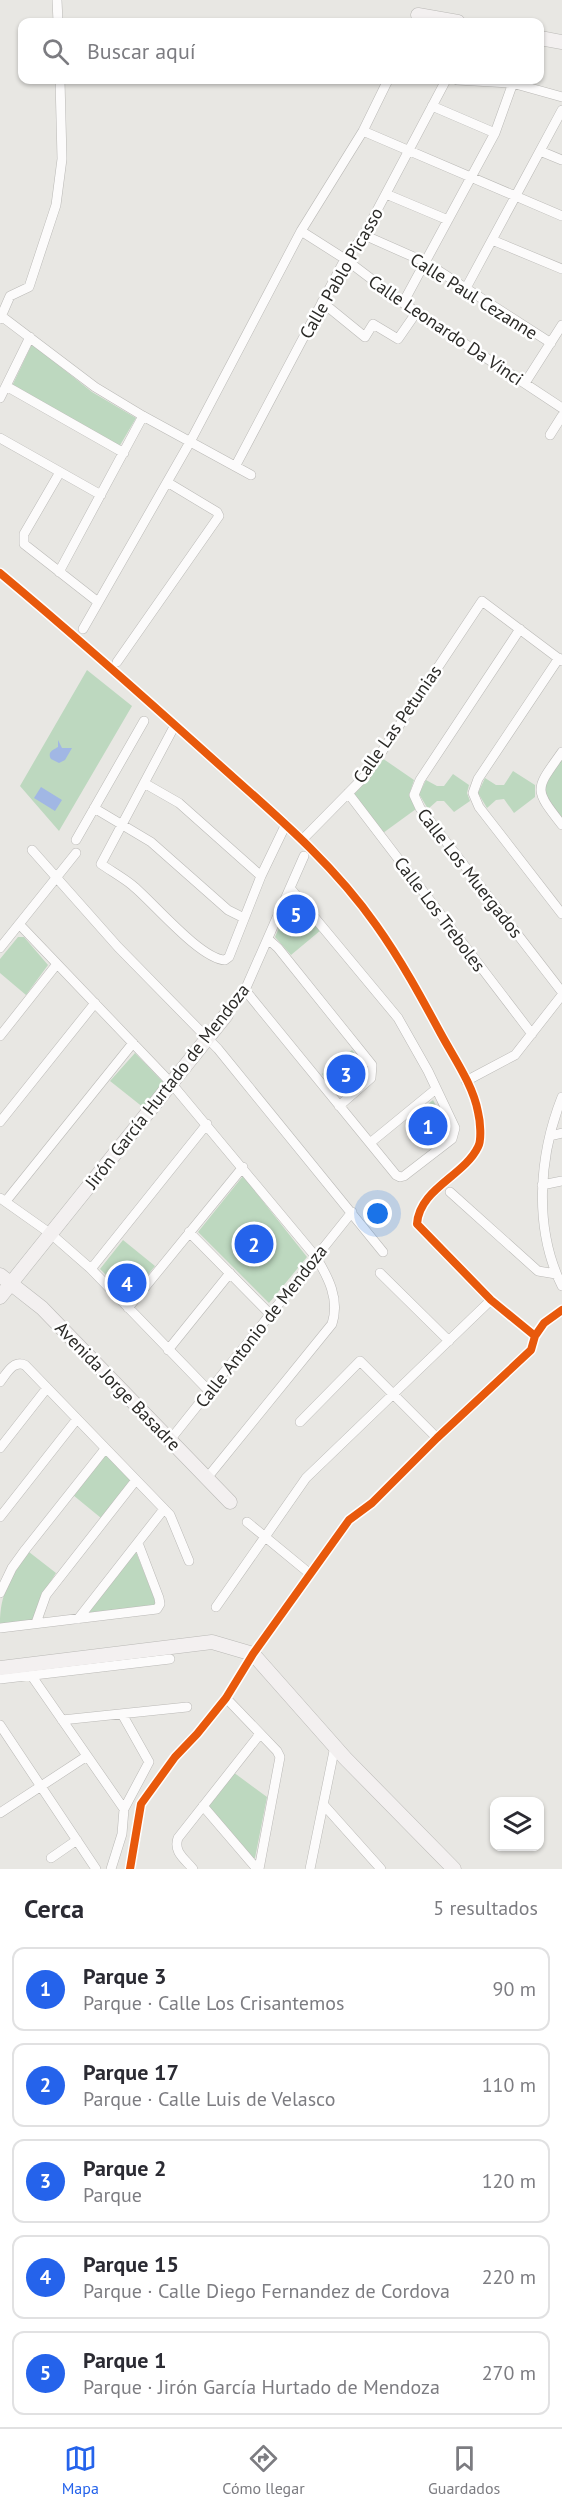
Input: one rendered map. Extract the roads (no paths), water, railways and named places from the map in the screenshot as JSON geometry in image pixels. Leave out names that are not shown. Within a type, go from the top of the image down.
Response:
[{"type":"street","points":[[57,0],[58,18]]},
{"type":"street","points":[[544,39],[562,42]]},
{"type":"street","points":[[60,84],[62,159],[56,205],[29,287],[10,296],[1,317],[95,387],[250,475]]},
{"type":"street","points":[[83,629],[190,442],[301,231],[363,131],[386,84]]},
{"type":"street","name":"Calle Pablo Picasso","points":[[236,465],[345,259],[364,235],[444,84]]},
{"type":"street","points":[[402,303],[495,133],[512,84]]},
{"type":"street","points":[[522,84],[562,97]]},
{"type":"street","points":[[432,106],[495,133]]},
{"type":"street","points":[[466,288],[562,110]]},
{"type":"street","points":[[363,131],[562,216]]},
{"type":"street","points":[[540,151],[562,160]]},
{"type":"street","points":[[386,194],[448,220]]},
{"type":"street","name":"Calle Leonardo Da Vinci","points":[[301,231],[345,259],[402,303],[562,408]]},
{"type":"street","name":"Calle Paul Cezanne","points":[[364,235],[425,262],[551,343]]},
{"type":"street","points":[[492,240],[562,269]]},
{"type":"street","points":[[322,302],[365,337],[373,324],[398,339],[417,313]]},
{"type":"street","points":[[525,383],[562,326]]},
{"type":"street","points":[[0,398],[30,337]]},
{"type":"street","points":[[6,386],[124,453]]},
{"type":"street","points":[[59,572],[144,416]]},
{"type":"street","points":[[550,435],[562,416]]},
{"type":"street","points":[[0,438],[101,495]]},
{"type":"street","points":[[60,472],[24,534],[24,544],[98,602]]},
{"type":"street","points":[[117,662],[219,516],[167,483]]},
{"type":"street","points":[[0,573],[64,626],[286,824],[340,880],[376,924],[413,982],[466,1081],[478,1111],[479,1146],[467,1162],[441,1185],[423,1207],[417,1224],[491,1300],[535,1336]]},
{"type":"street","name":"Calle Las Petunias","points":[[302,840],[367,774],[482,601],[520,629]]},
{"type":"street","points":[[520,629],[560,660],[478,779],[473,793],[479,807],[562,914]]},
{"type":"street","name":"Calle Los Muergados","points":[[520,629],[420,780],[414,795],[420,808],[562,994]]},
{"type":"street","points":[[76,840],[144,721]]},
{"type":"street","points":[[175,725],[101,864],[132,885],[196,945],[220,960],[225,960],[229,957],[261,876],[286,824]]},
{"type":"street","points":[[562,752],[545,776],[540,791],[542,800],[562,825]]},
{"type":"street","points":[[144,783],[179,803],[261,876]]},
{"type":"street","name":"Calle Los Treboles","points":[[348,793],[532,1034]]},
{"type":"street","points":[[94,808],[152,842],[228,910],[244,918]]},
{"type":"street","points":[[32,850],[118,947],[207,1038],[383,1252]]},
{"type":"street","points":[[0,948],[76,853]]},
{"type":"street","name":"Jirón García Hurtado de Mendoza","points":[[0,1297],[6,1279],[51,1234],[244,990],[304,856]]},
{"type":"street","points":[[244,990],[400,1177],[452,1139],[455,1128],[398,1018],[290,888]]},
{"type":"street","points":[[19,924],[134,1043],[207,1124],[316,1257],[332,1287],[334,1316],[332,1324],[207,1478]]},
{"type":"street","points":[[268,939],[372,1065],[371,1078],[339,1106]]},
{"type":"street","points":[[0,1036],[57,964]]},
{"type":"street","points":[[466,1081],[515,1055],[562,994]]},
{"type":"street","points":[[0,1122],[95,1003]]},
{"type":"street","points":[[134,1043],[3,1199],[51,1234],[91,1269],[209,1391]]},
{"type":"street","points":[[370,1143],[436,1089]]},
{"type":"street","points":[[562,1096],[549,1136],[543,1165],[542,1185],[545,1228],[556,1274],[562,1286]]},
{"type":"street","points":[[91,1269],[207,1124]]},
{"type":"street","points":[[549,1136],[562,1133]]},
{"type":"street","points":[[128,1308],[243,1167]]},
{"type":"street","points":[[542,1185],[562,1181]]},
{"type":"street","points":[[450,1192],[538,1271],[556,1274]]},
{"type":"street","name":"Calle Antonio de Mendoza","points":[[170,1440],[352,1212]]},
{"type":"street","points":[[189,1232],[270,1314]]},
{"type":"street","points":[[168,1350],[230,1273]]},
{"type":"street","points":[[380,1274],[450,1341]]},
{"type":"street","name":"Avenida Jorge Basadre","points":[[6,1279],[42,1308],[230,1502]]},
{"type":"street","points":[[216,1606],[306,1478],[394,1396],[491,1300]]},
{"type":"street","points":[[129,1869],[141,1804],[175,1756],[197,1734],[226,1698],[253,1654],[349,1520],[372,1503],[531,1350],[535,1336],[544,1323],[562,1310]]},
{"type":"street","points":[[300,1422],[360,1361],[437,1438]]},
{"type":"street","points":[[0,1382],[14,1365],[19,1363],[25,1365],[164,1509],[173,1522],[189,1561]]},
{"type":"street","points":[[0,1448],[47,1388]]},
{"type":"street","points":[[0,1517],[77,1419]]},
{"type":"street","points":[[0,1593],[12,1568],[105,1449]]},
{"type":"street","points":[[36,1623],[46,1595],[136,1480]]},
{"type":"street","points":[[78,1619],[164,1509]]},
{"type":"street","points":[[247,1522],[309,1574]]},
{"type":"street","points":[[0,1628],[152,1611],[159,1607],[159,1598],[138,1543]]},
{"type":"street","points":[[0,1668],[212,1642],[253,1654],[334,1746],[454,1869]]},
{"type":"street","points":[[0,1679],[170,1659]]},
{"type":"street","points":[[31,1675],[124,1809]]},
{"type":"street","points":[[226,1698],[277,1751],[280,1761],[258,1869]]},
{"type":"street","points":[[62,1720],[187,1707]]},
{"type":"street","points":[[111,1869],[122,1833],[124,1809],[149,1762],[122,1714]]},
{"type":"street","points":[[1,1729],[96,1869]]},
{"type":"street","points":[[193,1869],[176,1846],[178,1838],[260,1734]]},
{"type":"street","points":[[310,1869],[334,1746]]},
{"type":"street","points":[[0,1813],[87,1756]]},
{"type":"street","points":[[323,1804],[381,1869]]},
{"type":"street","points":[[203,1806],[258,1869]]},
{"type":"street","points":[[51,1858],[77,1840]]},
{"type":"water","points":[[58,740],[62,748],[72,748],[65,760],[59,763],[51,759],[50,755],[58,747]]},
{"type":"water","points":[[41,787],[62,800],[55,811],[34,798]]},
{"type":"place","name":"Parque 1","points":[[296,914]]},
{"type":"place","name":"Parque 2","points":[[346,1074]]},
{"type":"place","name":"Parque 3","points":[[428,1126]]},
{"type":"place","name":"Parque 17","points":[[254,1244]]},
{"type":"place","name":"Parque 15","points":[[127,1283]]}]
